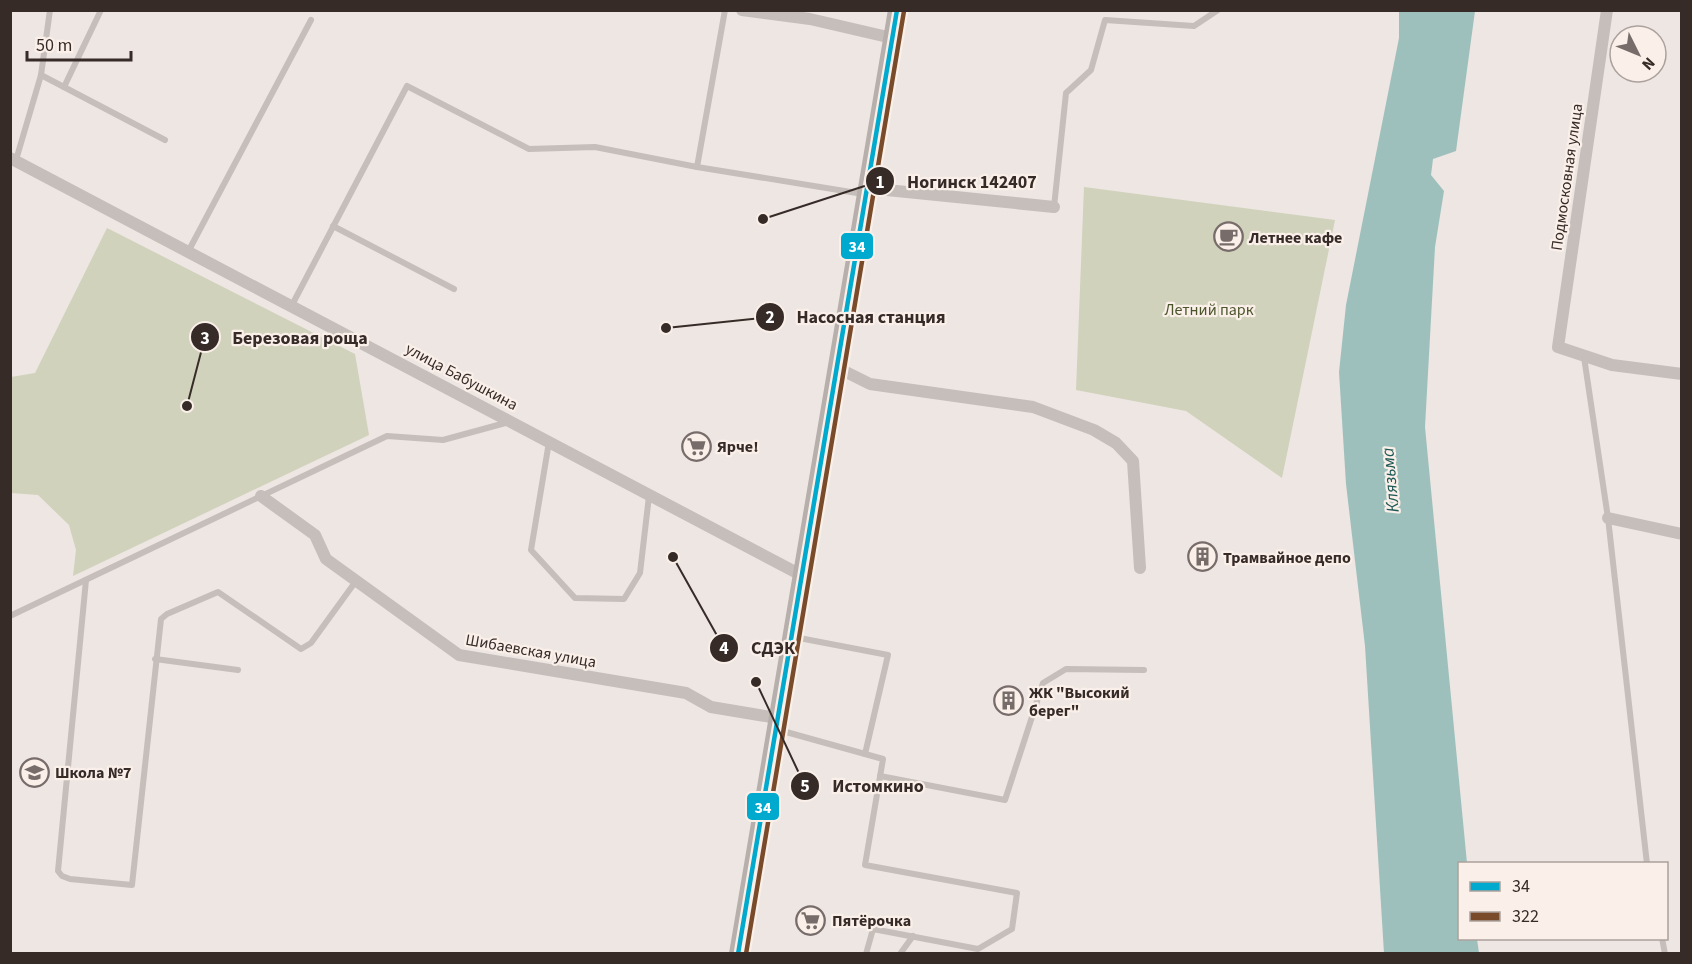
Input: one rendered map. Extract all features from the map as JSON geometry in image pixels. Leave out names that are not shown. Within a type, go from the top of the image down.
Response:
[{"type":"main road","points":[[738,954],[897,10]]},
{"type":"street","points":[[742,10],[810,19],[892,38]]},
{"type":"street","name":"Подмосковная улица","points":[[1584,356],[1558,348],[1607,10]]},
{"type":"street","name":"улица Бабушкина","points":[[13,159],[189,250],[801,576]]},
{"type":"street","points":[[866,191],[1054,207]]},
{"type":"street","points":[[1584,356],[1612,365],[1682,374]]},
{"type":"street","points":[[836,367],[870,384],[1033,407],[1094,430],[1116,443],[1133,461],[1140,568]]},
{"type":"street","name":"Шибаевская улица","points":[[261,496],[315,535],[323,556],[459,655],[686,693],[711,707],[776,723]]},
{"type":"street","points":[[1608,518],[1682,534]]},
{"type":"lane","points":[[13,159],[41,75],[50,10]]},
{"type":"lane","points":[[64,87],[101,10]]},
{"type":"lane","points":[[697,167],[725,10]]},
{"type":"lane","points":[[1054,207],[1066,93],[1091,70],[1105,20],[1194,26],[1218,10]]},
{"type":"lane","points":[[189,250],[311,20]]},
{"type":"lane","points":[[41,75],[165,140]]},
{"type":"lane","points":[[292,305],[407,86],[529,149],[595,147],[697,167],[866,191]]},
{"type":"lane","points":[[333,226],[454,289]]},
{"type":"lane","points":[[1584,356],[1608,518],[1647,862]]},
{"type":"lane","points":[[10,616],[387,436],[443,440],[511,421]]},
{"type":"lane","points":[[549,441],[531,550],[575,598],[624,598],[640,573],[650,494]]},
{"type":"lane","points":[[86,580],[58,871],[62,876],[132,885],[161,619],[167,614],[218,592],[296,647],[307,648],[356,581]]},
{"type":"lane","points":[[791,636],[888,655],[865,754]]},
{"type":"lane","points":[[155,659],[238,669]]},
{"type":"lane","points":[[880,776],[1005,800],[1043,683],[1066,669],[1144,670]]},
{"type":"lane","points":[[776,723],[883,759],[865,865],[1017,893],[1012,929],[978,949],[873,929],[866,954]]},
{"type":"lane","points":[[900,954],[913,936]]},
{"type":"green space","name":"Летний парк","points":[[1084,187],[1335,220],[1282,478],[1186,411],[1076,390]]},
{"type":"green space","points":[[107,228],[355,354],[369,435],[73,576],[76,550],[69,525],[38,495],[11,493],[11,377],[35,373]]},
{"type":"water","name":"Клязьма","points":[[1399,11],[1475,11],[1456,151],[1433,159],[1431,175],[1444,191],[1435,247],[1425,427],[1467,862],[1458,862],[1458,940],[1477,940],[1479,953],[1384,953],[1365,646],[1346,484],[1339,372],[1346,305],[1399,38]]},
{"type":"transit line","name":"34","points":[[738,954],[897,10]]},
{"type":"transit line","name":"322","points":[[746,954],[904,11]]},
{"type":"place","name":"Ногинск 142407","points":[[763,219]]},
{"type":"place","name":"Летнее кафе","points":[[1228,237]]},
{"type":"place","name":"Насосная станция","points":[[666,328]]},
{"type":"place","name":"Березовая роща","points":[[187,406]]},
{"type":"place","name":"Ярче!","points":[[696,446]]},
{"type":"place","name":"СДЭК","points":[[673,557]]},
{"type":"place","name":"Трамвайное депо","points":[[1202,557]]},
{"type":"place","name":"Истомкино","points":[[756,682]]},
{"type":"place","name":"ЖК \"Высокий берег\"","points":[[1008,701]]},
{"type":"place","name":"Школа №7","points":[[34,772]]},
{"type":"place","name":"Пятёрочка","points":[[811,920]]}]
